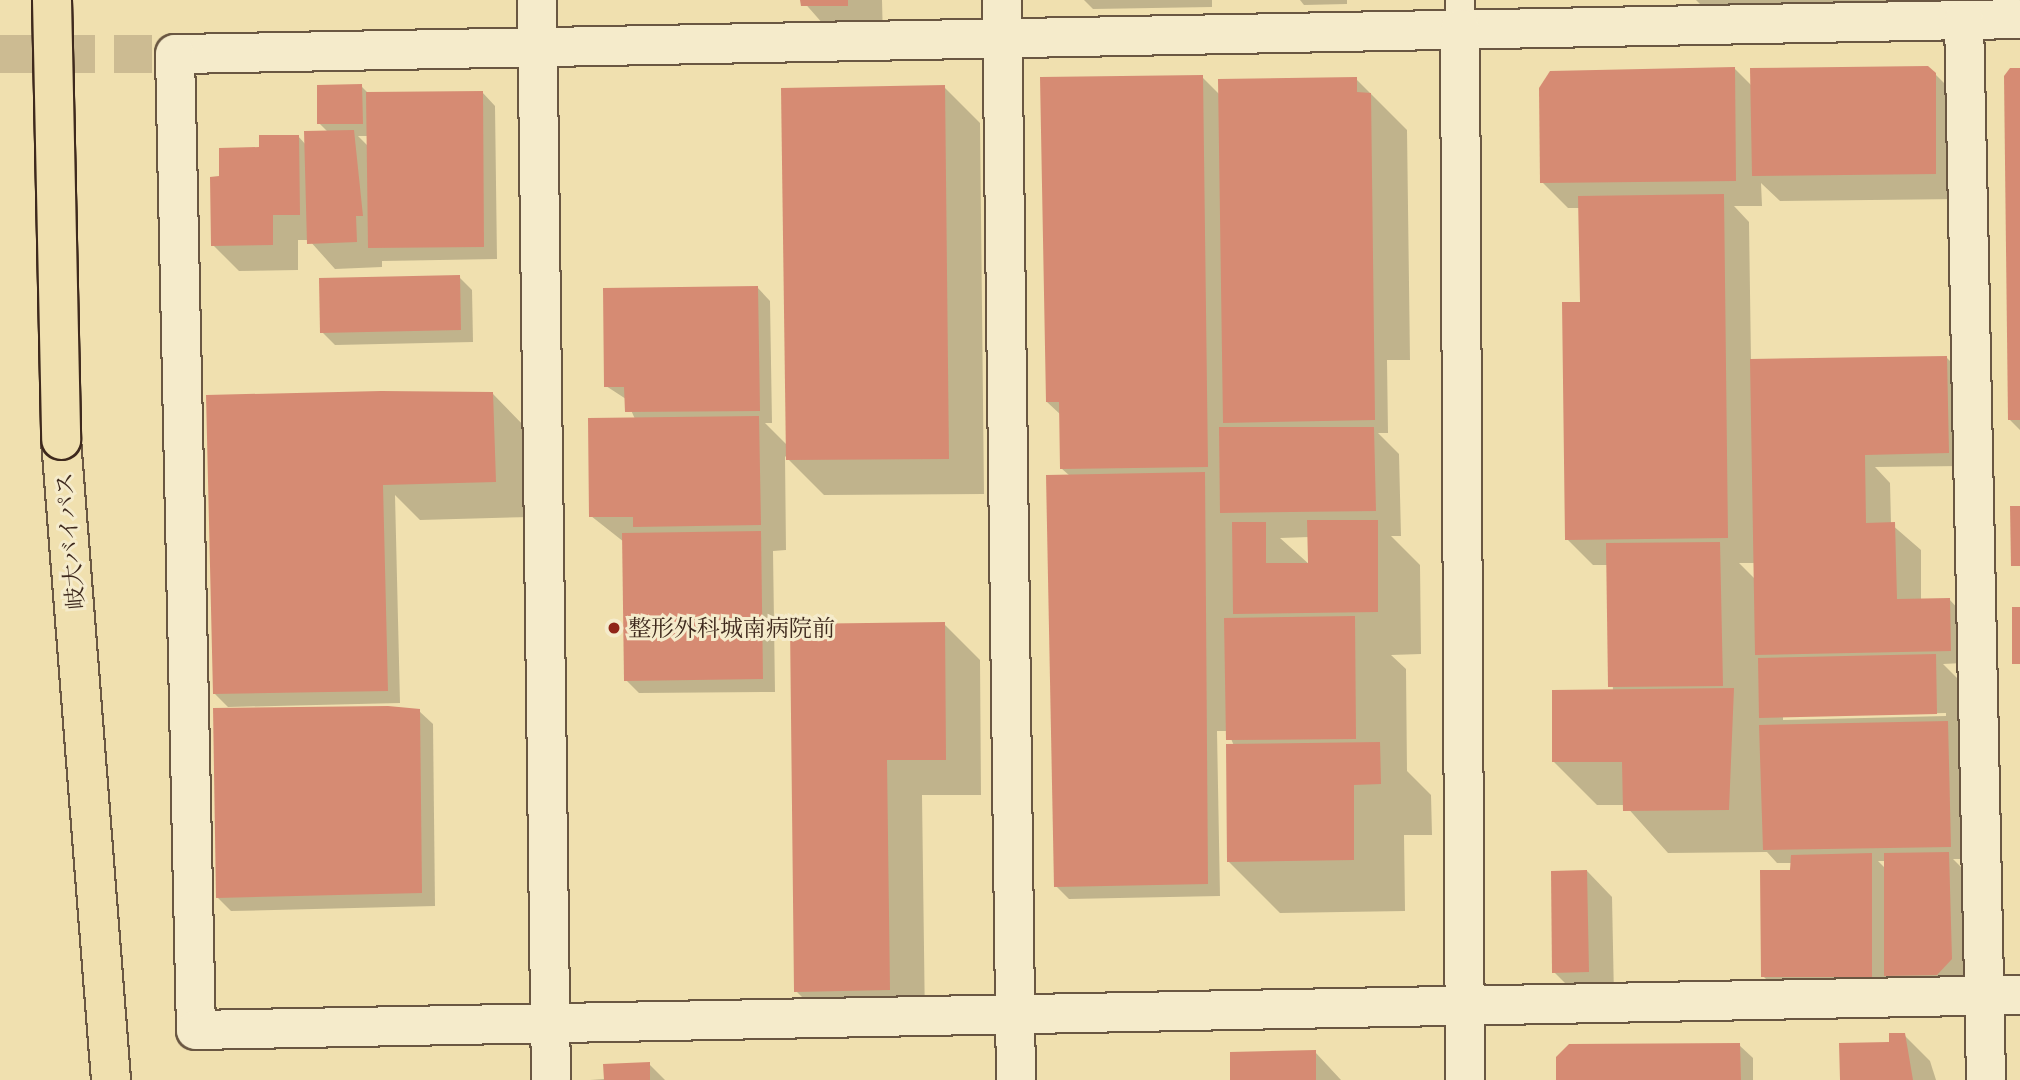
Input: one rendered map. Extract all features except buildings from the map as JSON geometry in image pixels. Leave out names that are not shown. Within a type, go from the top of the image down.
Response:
[{"type":"highway","name":"岐大バイパス","points":[[52,0],[61,440],[111,1080]]},
{"type":"street","points":[[537,0],[551,1080]]},
{"type":"street","points":[[1002,0],[1016,1080]]},
{"type":"street","points":[[1460,15],[1465,1080]]},
{"type":"street","points":[[2002,995],[196,1030],[175,54],[1003,40],[1460,15],[2020,19]]},
{"type":"street","points":[[1964,20],[2002,995],[1986,1080]]},
{"type":"tunnel","points":[[0,54],[175,54]]},
{"type":"place","name":"整形外科城南病院前","points":[[614,628]]}]
